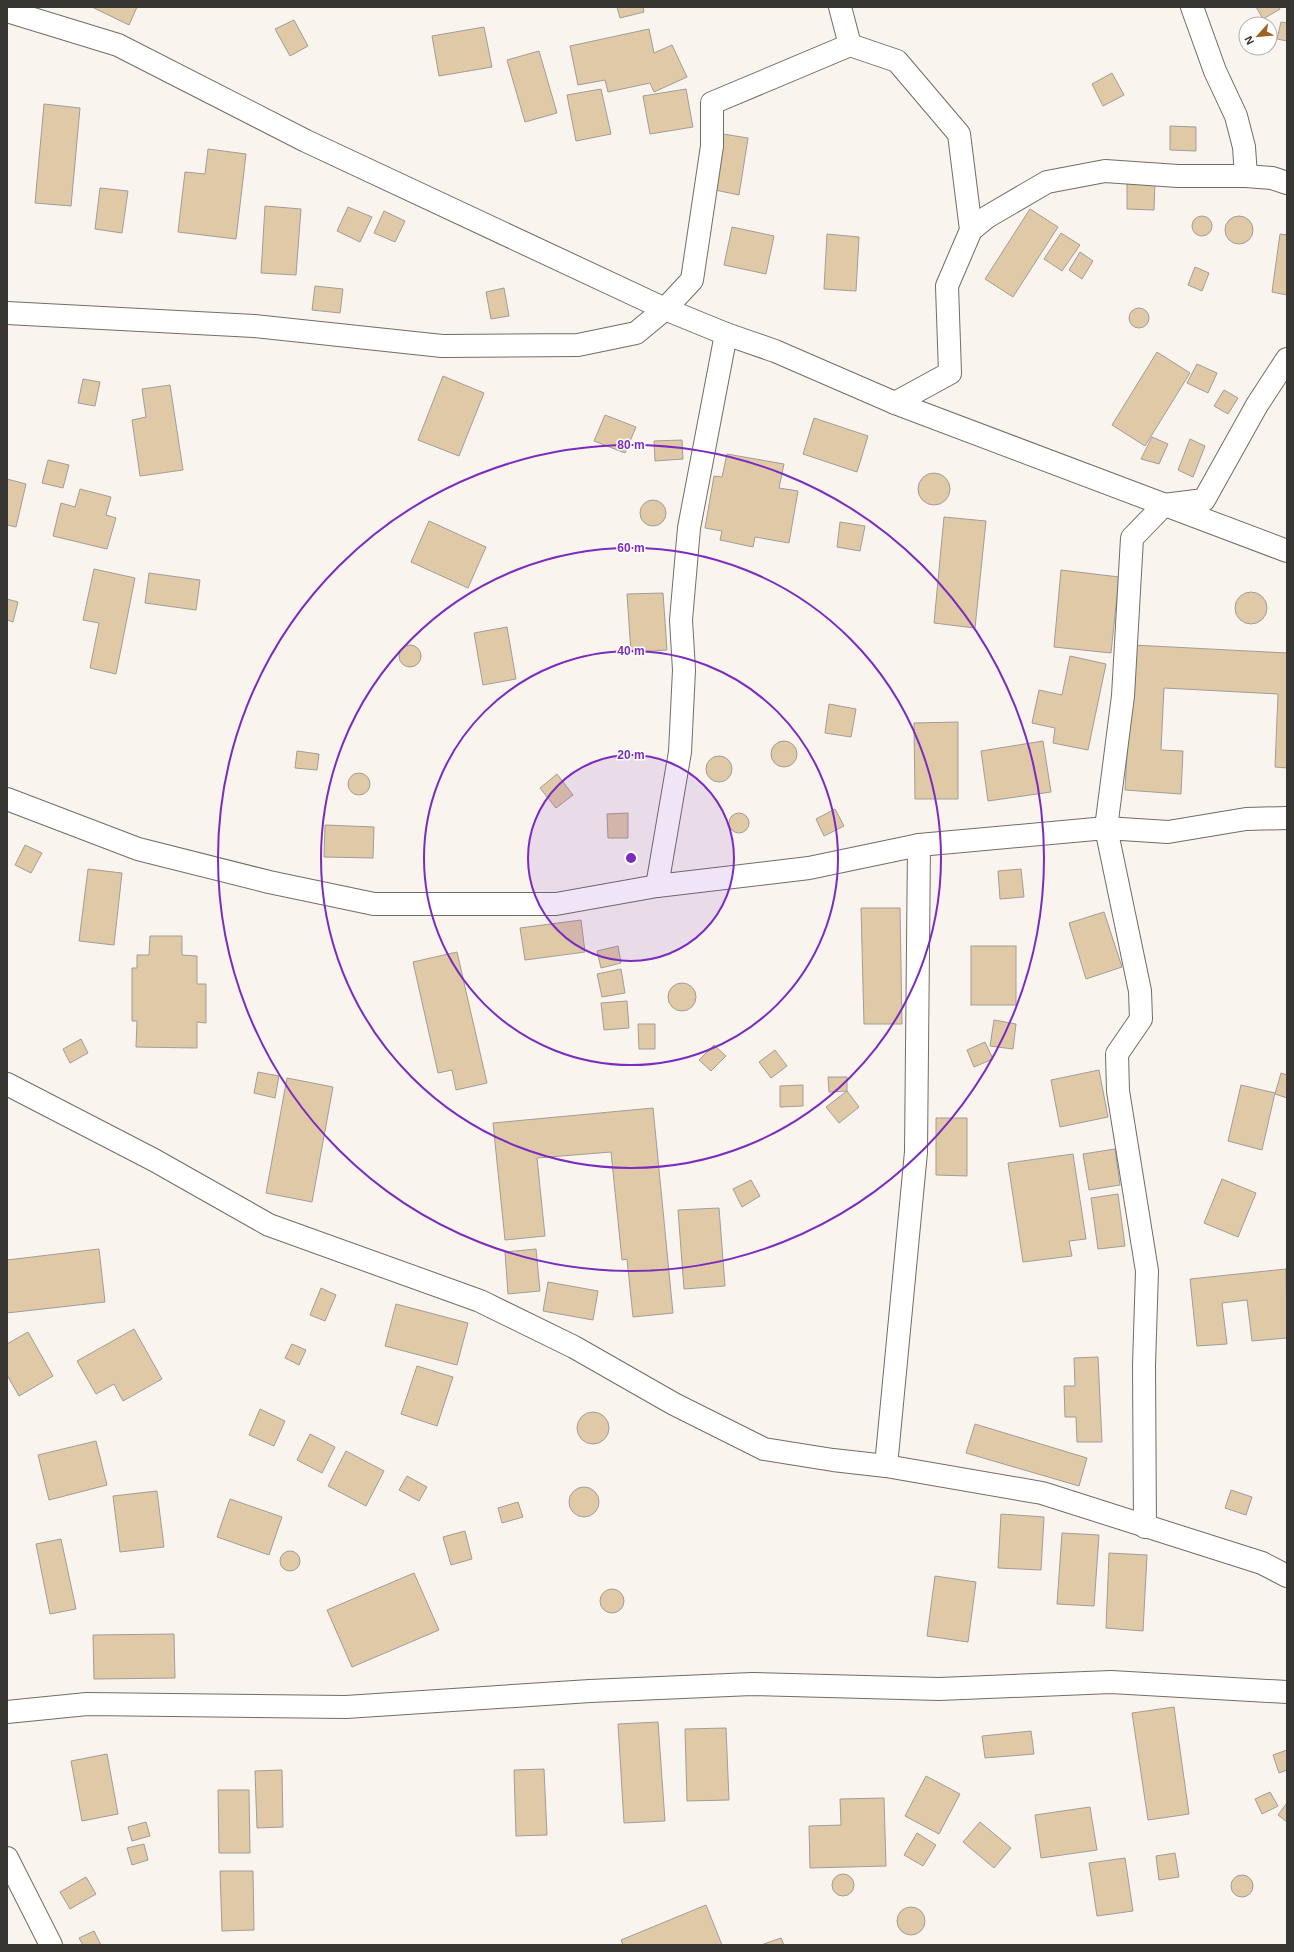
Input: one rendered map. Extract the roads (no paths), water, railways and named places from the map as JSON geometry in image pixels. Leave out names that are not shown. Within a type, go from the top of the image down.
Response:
[{"type":"street","points":[[840,7],[850,45]]},
{"type":"street","points":[[1192,7],[1215,71],[1236,116],[1244,147],[1246,176]]},
{"type":"street","points":[[7,11],[118,45],[306,141],[666,309],[726,334],[775,351],[895,403],[1287,551]]},
{"type":"street","points":[[7,313],[254,326],[442,346],[578,344],[636,333],[666,309],[692,280],[712,146],[712,103],[850,45],[897,61],[959,134],[971,230]]},
{"type":"street","points":[[895,403],[950,373],[947,286],[971,230],[987,217],[1047,182],[1105,171],[1178,176],[1246,176],[1272,178],[1287,183]]},
{"type":"street","points":[[657,886],[680,752],[684,670],[681,620],[689,528],[726,334]]},
{"type":"street","points":[[1145,1527],[1144,1365],[1147,1272],[1118,1091],[1117,1054],[1141,1019],[1141,1005],[1140,991],[1106,828],[1123,696],[1132,538],[1164,505],[1204,500],[1257,405],[1287,359]]},
{"type":"street","points":[[7,799],[138,848],[268,882],[374,904],[556,904],[657,886],[809,868],[919,845],[1106,828],[1168,832],[1246,819],[1287,818]]},
{"type":"street","points":[[886,1466],[916,1152],[919,845]]},
{"type":"street","points":[[7,1084],[154,1160],[269,1225],[480,1300],[574,1347],[674,1404],[764,1449],[833,1460],[886,1466],[1042,1494],[1262,1563],[1287,1576]]},
{"type":"street","points":[[7,1712],[87,1704],[346,1707],[590,1691],[752,1684],[939,1689],[1112,1682],[1287,1692]]},
{"type":"street","points":[[7,1858],[51,1945]]}]
